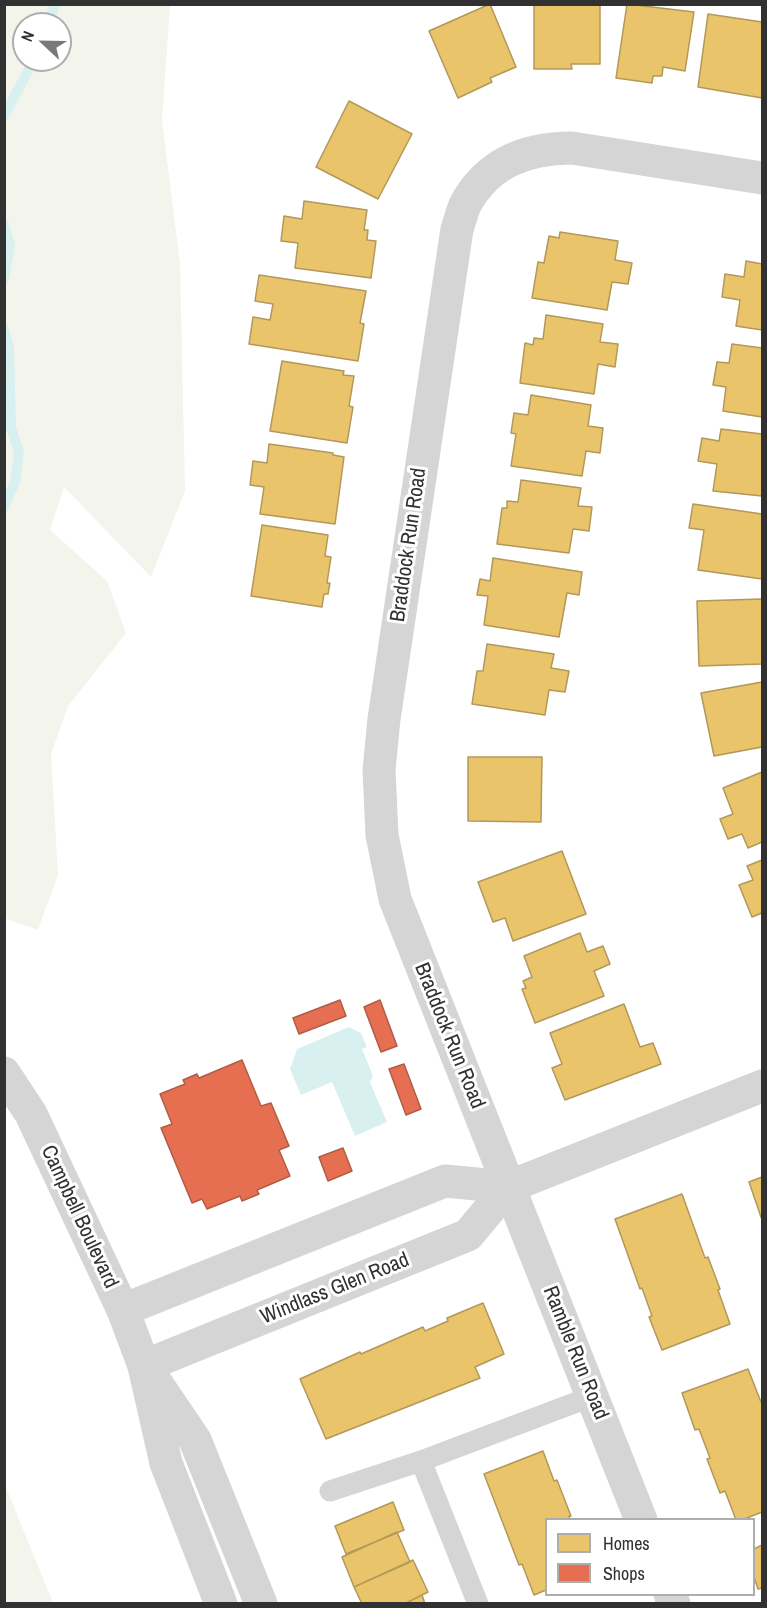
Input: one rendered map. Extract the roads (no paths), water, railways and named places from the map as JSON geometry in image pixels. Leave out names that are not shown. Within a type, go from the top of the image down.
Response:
[{"type":"street","name":"Braddock Run Road","points":[[508,1187],[395,899],[382,835],[379,770],[384,719],[457,229],[466,203],[482,182],[502,164],[526,153],[548,148],[572,148],[762,178]]},
{"type":"street","name":"Campbell Boulevard","points":[[4,1072],[30,1114],[123,1310],[144,1366],[166,1463],[221,1604]]},
{"type":"street","name":"Windlass Glen Road","points":[[123,1310],[445,1181],[508,1187],[762,1086]]},
{"type":"street","name":"Windlass Glen Road","points":[[144,1366],[468,1235],[508,1187]]},
{"type":"street","name":"Ramble Run Road","points":[[508,1187],[640,1518]]},
{"type":"street","name":"Campbell Boulevard","points":[[144,1366],[195,1440],[261,1604]]},
{"type":"lane","points":[[330,1491],[422,1461],[593,1396]]},
{"type":"lane","points":[[422,1461],[478,1604]]},
{"type":"waterway","points":[[52,12],[55,4]]},
{"type":"waterway","points":[[4,116],[27,72]]},
{"type":"waterway","points":[[4,225],[10,245],[4,279]]},
{"type":"waterway","points":[[4,329],[9,347],[11,428],[19,452],[15,482],[4,507]]}]
